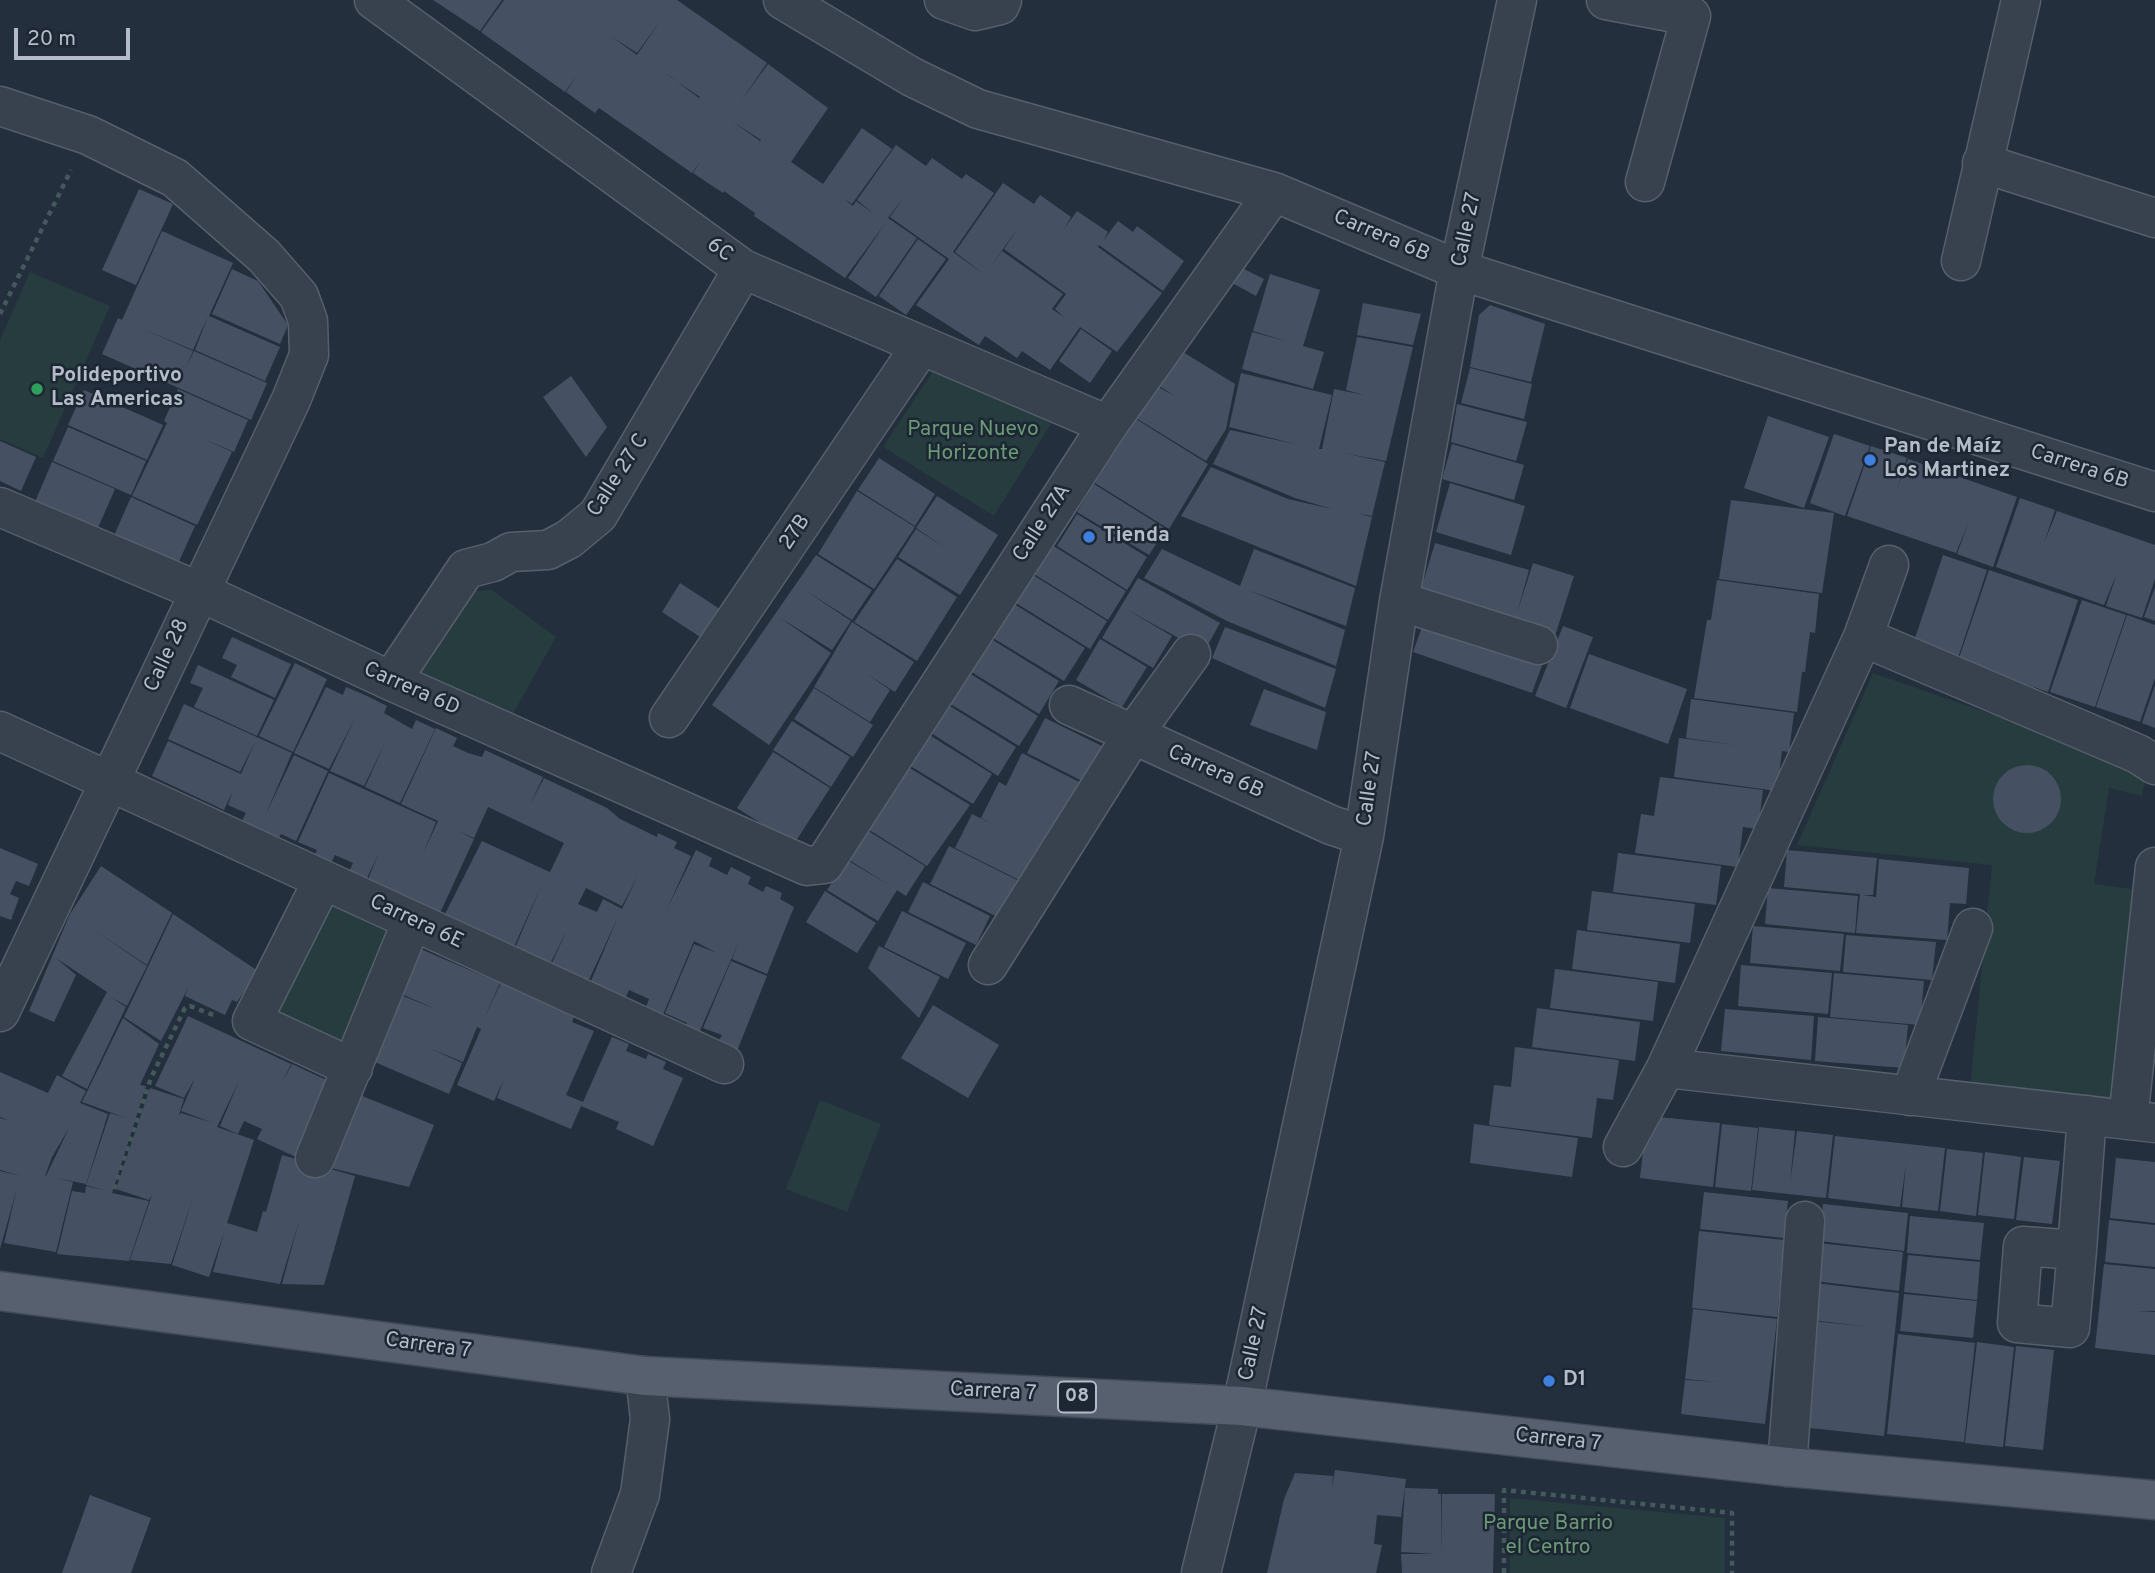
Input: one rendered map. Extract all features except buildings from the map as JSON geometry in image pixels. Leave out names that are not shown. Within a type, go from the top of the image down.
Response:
[{"type":"main road","name":"Carrera 7","points":[[0,1291],[645,1376],[1242,1406],[1787,1467],[2155,1500]]},
{"type":"street","name":"6C","points":[[374,0],[743,269],[1108,425]]},
{"type":"street","name":"Carrera 6B","points":[[783,0],[912,77],[978,108],[1274,192],[1459,270],[2155,492]]},
{"type":"street","points":[[944,0],[975,11],[1000,5],[1002,0]]},
{"type":"street","name":"Calle 27","points":[[1201,1573],[1242,1406],[1364,836],[1399,601],[1459,270],[1517,0]]},
{"type":"street","points":[[1605,0],[1691,16],[1645,182]]},
{"type":"street","points":[[1961,261],[2021,0]]},
{"type":"street","points":[[0,106],[88,135]]},
{"type":"street","name":"Calle 28","points":[[0,1012],[291,400],[309,355],[308,321],[299,296],[264,256],[175,178],[88,135]]},
{"type":"street","points":[[1982,163],[2155,218]]},
{"type":"street","name":"Calle 27A","points":[[824,864],[1108,425],[1274,192]]},
{"type":"street","name":"Calle 27 C","points":[[391,681],[466,569],[493,562],[510,552],[548,550],[569,539],[598,515],[743,269]]},
{"type":"street","name":"27B","points":[[669,718],[921,346]]},
{"type":"street","name":"Carrera 6D","points":[[0,507],[198,591],[391,681],[807,866],[824,864]]},
{"type":"street","points":[[1623,1147],[1666,1068],[1863,637],[1889,565]]},
{"type":"street","points":[[1399,601],[1538,645]]},
{"type":"street","points":[[1863,637],[2138,754],[2155,765]]},
{"type":"street","points":[[988,965],[1132,736],[1191,654]]},
{"type":"street","name":"Carrera 6B","points":[[1069,705],[1331,825],[1364,836]]},
{"type":"street","name":"Carrera 6E","points":[[0,731],[724,1064]]},
{"type":"street","points":[[1666,1068],[2141,1121],[2155,867]]},
{"type":"street","points":[[323,880],[252,1021],[353,1068]]},
{"type":"street","points":[[315,1157],[412,921]]},
{"type":"street","points":[[1910,1096],[1973,928]]},
{"type":"street","points":[[2077,1250],[2087,1115]]},
{"type":"street","points":[[1787,1467],[1805,1221]]},
{"type":"street","points":[[611,1573],[640,1494],[650,1419],[645,1376]]},
{"type":"path","points":[[0,314],[88,135]]},
{"type":"path","points":[[114,1189],[151,1078],[185,1008],[190,1006],[223,1019]]},
{"type":"path","points":[[1504,1573],[1504,1490],[1732,1513],[1732,1573]]},
{"type":"green space","name":"Polideportivo Las Americas","points":[[30,272],[110,306],[43,458],[0,439],[0,340]]},
{"type":"green space","name":"Parque Nuevo Horizonte","points":[[935,368],[1052,422],[994,516],[883,447]]},
{"type":"green space","points":[[465,585],[477,591],[492,590],[556,637],[509,721],[415,676]]},
{"type":"green space","points":[[1873,673],[2147,768],[2142,796],[2109,788],[2094,884],[2134,889],[2112,1102],[1970,1088],[1992,865],[1797,845]]},
{"type":"green space","points":[[331,901],[392,931],[344,1047],[272,1015]]},
{"type":"green space","points":[[820,1100],[881,1124],[847,1212],[786,1189]]},
{"type":"green space","name":"Parque Barrio el Centro","points":[[1510,1498],[1725,1518],[1725,1573],[1510,1573]]},
{"type":"place","name":"Polideportivo Las Americas","points":[[37,389]]},
{"type":"place","name":"Pan de Maíz Los Martinez","points":[[1870,460]]},
{"type":"place","name":"Tienda","points":[[1089,537]]},
{"type":"place","name":"D1","points":[[1549,1381]]}]
